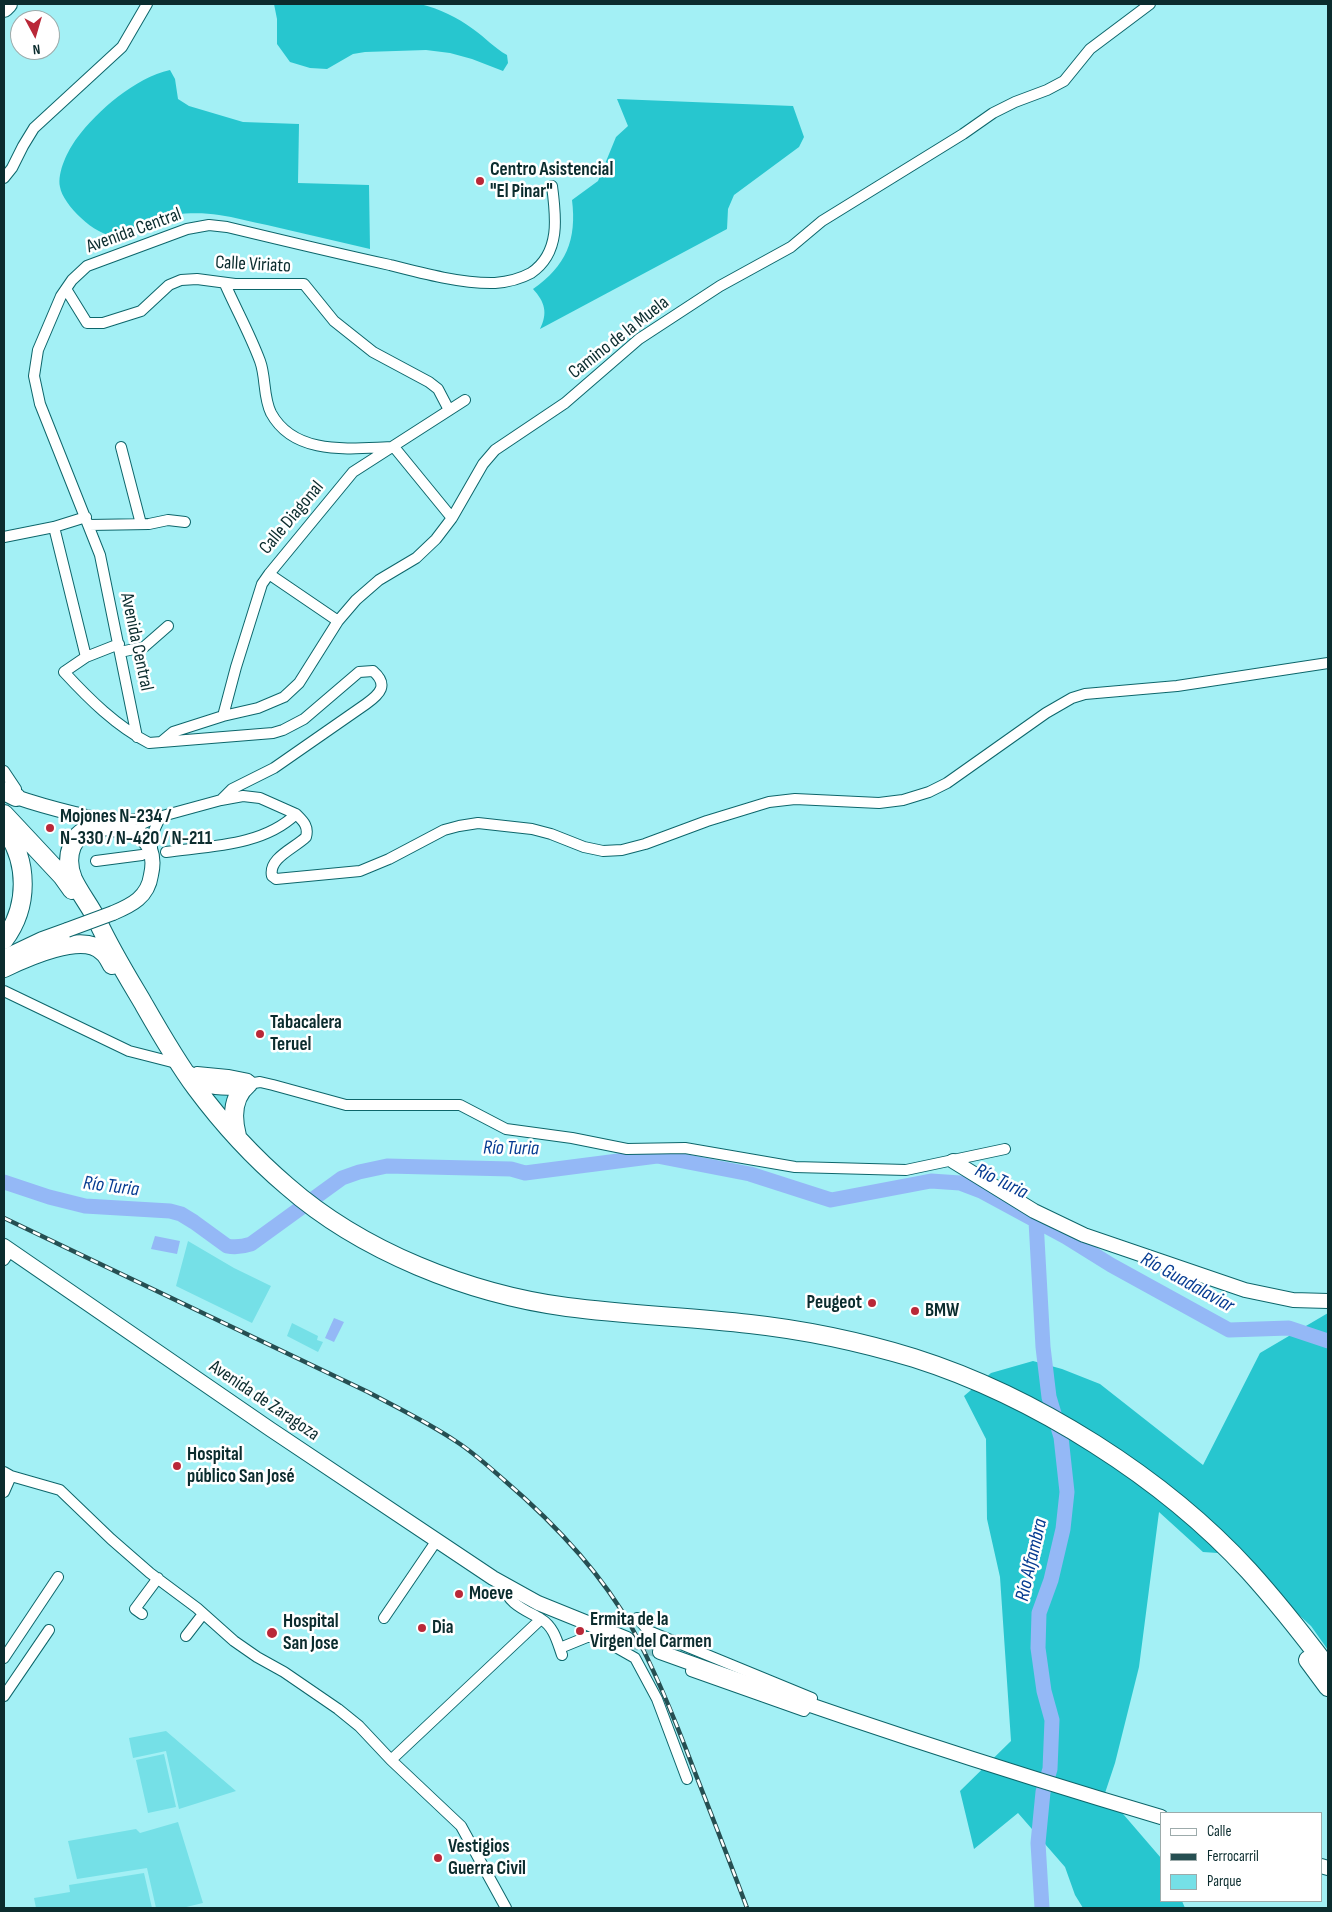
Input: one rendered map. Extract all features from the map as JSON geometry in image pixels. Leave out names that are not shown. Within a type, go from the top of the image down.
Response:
[{"type":"highway","points":[[4,8],[8,4]]},
{"type":"highway","points":[[4,814],[62,876],[107,942],[164,1039],[205,1099],[237,1137],[288,1188],[322,1212],[395,1255],[450,1278],[501,1294],[563,1306],[646,1316],[751,1324],[809,1333],[865,1344],[916,1359],[965,1377],[1038,1411],[1106,1452],[1164,1493],[1247,1569],[1290,1618],[1328,1668]]},
{"type":"highway","points":[[107,942],[89,903],[74,880],[71,870],[70,851],[75,839],[91,828],[110,827],[134,832]]},
{"type":"highway","points":[[4,828],[16,848],[23,880],[22,898],[17,916],[4,940]]},
{"type":"highway","points":[[4,968],[41,952],[68,944],[92,945],[103,951],[132,998],[164,1039]]},
{"type":"highway","points":[[184,1069],[195,1080],[206,1083],[229,1085],[255,1083]]},
{"type":"highway","points":[[237,1137],[234,1119],[235,1105],[242,1090],[255,1083]]},
{"type":"highway","points":[[1204,1528],[1283,1625],[1328,1687]]},
{"type":"main road","points":[[4,957],[42,939],[126,908],[141,897],[151,877],[147,856],[148,845],[134,832],[10,794]]},
{"type":"main road","points":[[953,1161],[1034,1210],[1084,1235],[1245,1290],[1293,1300],[1328,1301]]},
{"type":"main road","name":"Avenida de Zaragoza","points":[[6,1252],[504,1585],[538,1603],[627,1639]]},
{"type":"main road","points":[[660,1652],[809,1706],[1025,1776],[1160,1816]]},
{"type":"street","points":[[4,178],[12,168],[34,128],[114,55],[129,36],[147,4]]},
{"type":"street","name":"Camino de la Muela","points":[[162,742],[173,732],[223,716],[271,704],[292,691],[310,667],[338,621],[379,580],[416,558],[429,547],[452,518],[478,471],[495,450],[569,399],[639,339],[720,286],[791,247],[822,221],[963,134],[993,113],[1048,90],[1064,81],[1090,49],[1150,4]]},
{"type":"street","name":"Avenida Central","points":[[137,737],[100,555],[40,404],[34,376],[38,350],[61,296],[72,280],[87,266],[187,229],[209,225],[227,227],[422,273],[475,282],[494,283],[516,279],[531,272],[540,265],[551,247],[556,226],[552,186]]},
{"type":"street","name":"Calle Viriato","points":[[66,289],[87,322],[102,323],[141,311],[169,285],[182,280],[197,279],[225,284],[304,284],[334,321],[373,352],[429,382],[438,389],[449,410]]},
{"type":"street","points":[[225,284],[260,362],[272,413],[285,429],[299,440],[318,446],[394,447],[452,518]]},
{"type":"street","name":"Calle Diagonal","points":[[223,716],[262,584],[269,574],[353,472],[465,400]]},
{"type":"street","points":[[121,447],[141,524]]},
{"type":"street","points":[[4,537],[87,521],[141,524],[168,520],[184,522]]},
{"type":"street","points":[[54,527],[86,657]]},
{"type":"street","points":[[269,574],[338,621]]},
{"type":"street","points":[[168,626],[144,647],[119,648],[86,657],[64,672],[110,716],[137,737],[149,743],[261,735],[278,731],[304,718],[359,672],[374,671],[382,683],[375,698],[274,768],[232,789],[221,800]]},
{"type":"street","points":[[134,832],[142,824],[221,800],[253,796],[267,800],[296,814],[306,824],[308,830],[306,837],[274,864],[271,871],[272,876],[276,879],[360,871],[389,859],[444,830],[478,824],[532,829],[584,847],[603,851],[622,850],[769,802],[795,799],[880,803],[904,800],[930,792],[947,783],[1046,713],[1072,698],[1085,694],[1177,686],[1328,663]]},
{"type":"street","points":[[4,772],[16,789],[10,794]]},
{"type":"street","points":[[166,852],[233,843],[259,836],[287,823],[296,814]]},
{"type":"street","points":[[96,820],[159,819]]},
{"type":"street","points":[[96,861],[147,856],[152,835],[159,819]]},
{"type":"street","points":[[4,991],[129,1051],[184,1069]]},
{"type":"street","points":[[255,1083],[346,1105],[460,1105],[506,1129],[572,1138],[626,1149],[685,1148],[795,1167],[906,1170],[1005,1149]]},
{"type":"street","points":[[4,1492],[7,1474],[60,1490],[111,1540],[245,1650],[284,1672],[338,1709],[365,1731],[391,1760],[461,1826],[506,1908]]},
{"type":"street","points":[[384,1618],[437,1540]]},
{"type":"street","points":[[4,1658],[58,1577]]},
{"type":"street","points":[[142,1614],[135,1610],[158,1578]]},
{"type":"street","name":"Avenida de Zaragoza","points":[[504,1585],[505,1594],[509,1600],[550,1626],[561,1651],[587,1637],[598,1637],[635,1658],[657,1699],[687,1779]]},
{"type":"street","points":[[186,1636],[203,1614]]},
{"type":"street","points":[[636,1618],[649,1631],[812,1698],[809,1706],[804,1711],[692,1671]]},
{"type":"street","points":[[391,1760],[541,1619]]},
{"type":"street","points":[[4,1696],[49,1630]]},
{"type":"green space","points":[[238,1089],[227,1112],[209,1090]]},
{"type":"green space","points":[[188,1241],[234,1268],[271,1286],[252,1323],[176,1286]]},
{"type":"green space","points":[[292,1323],[318,1336],[317,1340],[323,1342],[318,1352],[287,1336]]},
{"type":"green space","points":[[166,1731],[236,1791],[179,1809],[166,1751],[133,1758],[129,1738]]},
{"type":"green space","points":[[164,1754],[176,1807],[148,1813],[136,1760]]},
{"type":"green space","points":[[178,1822],[203,1903],[182,1908],[156,1908],[147,1868],[77,1879],[68,1841],[136,1829],[140,1833]]},
{"type":"green space","points":[[144,1873],[152,1908],[36,1908],[34,1898],[70,1892],[69,1885]]},
{"type":"shaded area","points":[[274,4],[420,4],[448,14],[467,25],[507,55],[508,63],[503,71],[450,53],[426,50],[365,52],[353,54],[327,69],[310,68],[290,62],[277,44],[277,19]]},
{"type":"shaded area","points":[[170,70],[175,79],[178,99],[189,106],[243,122],[299,124],[298,183],[369,185],[370,249],[237,218],[211,214],[170,215],[155,219],[117,236],[100,232],[82,219],[67,203],[60,187],[60,175],[70,149],[95,117],[118,96],[144,80]]},
{"type":"shaded area","points":[[617,99],[793,106],[804,137],[799,147],[734,195],[728,209],[727,229],[540,329],[544,318],[544,308],[543,303],[533,289],[554,271],[567,251],[573,228],[572,200],[598,181],[616,137],[628,126]]},
{"type":"shaded area","points":[[155,1236],[180,1241],[177,1254],[151,1249]]},
{"type":"shaded area","points":[[1328,1313],[1328,1650],[1311,1626],[1232,1554],[1203,1552],[1159,1512],[1139,1667],[1115,1763],[1105,1793],[1160,1857],[1160,1902],[1182,1902],[1185,1908],[1083,1908],[1075,1895],[1065,1867],[1018,1813],[974,1849],[960,1791],[1011,1741],[1000,1577],[987,1519],[986,1439],[964,1396],[991,1373],[1033,1361],[1062,1369],[1100,1384],[1203,1465],[1260,1353]]},
{"type":"shaded area","points":[[334,1318],[344,1322],[334,1342],[325,1338]]},
{"type":"waterway","name":"Río Turia","points":[[4,1182],[49,1197],[85,1206],[170,1211],[181,1214],[227,1246],[236,1247],[251,1244],[342,1178],[387,1166],[511,1169],[525,1173],[657,1156],[750,1174],[831,1200],[931,1181],[960,1183],[981,1191],[1066,1237],[1111,1265],[1229,1330],[1289,1328],[1328,1341]]},
{"type":"waterway","name":"Río Alfambra","points":[[1036,1221],[1043,1347],[1049,1397],[1061,1437],[1067,1492],[1063,1529],[1051,1580],[1039,1613],[1038,1648],[1044,1691],[1052,1720],[1050,1769],[1043,1792],[1038,1843],[1042,1908]]},
{"type":"tunnel","points":[[627,1639],[660,1652]]},
{"type":"railway","points":[[4,1218],[368,1392],[413,1416],[469,1451],[522,1496],[558,1530],[590,1567],[632,1628],[658,1680],[673,1716],[747,1908]]},
{"type":"place","name":"Centro Asistencial \"El Pinar\"","points":[[480,181]]},
{"type":"place","name":"Mojones N-234 / N-330 / N-420 / N-211","points":[[50,828]]},
{"type":"place","name":"Tabacalera Teruel","points":[[260,1034]]},
{"type":"place","name":"Peugeot","points":[[872,1303]]},
{"type":"place","name":"BMW","points":[[915,1311]]},
{"type":"place","name":"Hospital público San José","points":[[177,1466]]},
{"type":"place","name":"Moeve","points":[[459,1594]]},
{"type":"place","name":"Dia","points":[[422,1628]]},
{"type":"place","name":"Ermita de la Virgen del Carmen","points":[[580,1631]]},
{"type":"place","name":"Hospital San Jose","points":[[272,1633]]},
{"type":"place","name":"Vestigios Guerra Civil","points":[[438,1858]]},
{"type":"water label","name":"Río Guadalaviar","points":[[1187,1283]]}]
